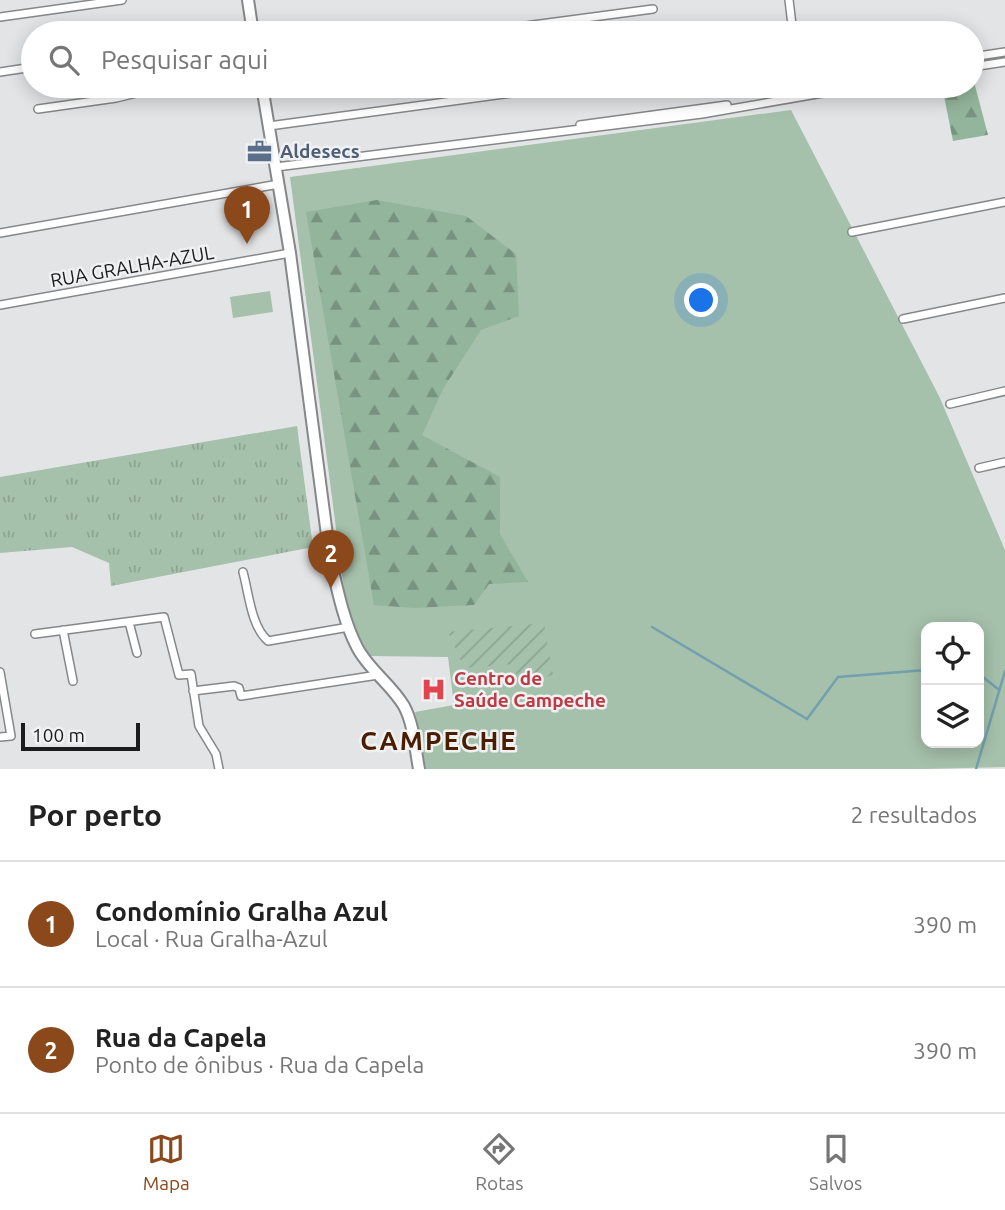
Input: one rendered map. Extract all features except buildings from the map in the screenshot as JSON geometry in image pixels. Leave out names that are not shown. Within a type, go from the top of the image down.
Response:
[{"type":"main road","points":[[248,0],[251,21]]},
{"type":"main road","points":[[264,98],[290,253],[326,538],[334,573],[349,627],[362,656],[403,705],[410,719],[419,769]]},
{"type":"street","points":[[61,0],[63,9]]},
{"type":"street","points":[[0,17],[122,0]]},
{"type":"street","points":[[789,0],[792,21]]},
{"type":"street","points":[[562,21],[653,9]]},
{"type":"street","points":[[984,55],[1005,52]]},
{"type":"street","points":[[984,65],[1005,62]]},
{"type":"street","points":[[0,72],[21,69]]},
{"type":"street","points":[[38,109],[115,98]]},
{"type":"street","points":[[269,126],[475,98]]},
{"type":"street","points":[[276,167],[516,139],[545,131],[670,115],[715,105],[745,105],[788,98]]},
{"type":"street","points":[[0,233],[279,184]]},
{"type":"street","points":[[852,232],[1005,202]]},
{"type":"street","name":"RUA GRALHA-AZUL","points":[[0,305],[290,253]]},
{"type":"street","points":[[903,318],[1005,298]]},
{"type":"street","points":[[950,404],[1005,391]]},
{"type":"street","points":[[979,468],[1005,462]]},
{"type":"street","points":[[243,572],[256,624],[261,635],[268,641],[349,627]]},
{"type":"street","points":[[35,634],[164,617],[178,675],[191,674],[199,726],[216,754],[219,769]]},
{"type":"street","points":[[129,622],[137,653]]},
{"type":"street","points":[[63,630],[73,681]]},
{"type":"street","points":[[0,672],[11,736],[0,737]]},
{"type":"street","points":[[193,691],[234,686],[239,688],[241,696],[378,675]]},
{"type":"green space","points":[[944,98],[978,98],[988,135],[953,141]]},
{"type":"green space","points":[[791,110],[939,396],[1005,550],[1005,767],[426,769],[415,712],[454,705],[448,657],[370,656],[355,630],[345,597],[290,177]]},
{"type":"green space","points":[[377,200],[466,216],[516,254],[519,316],[481,330],[443,389],[422,435],[500,477],[500,534],[528,582],[489,584],[474,605],[414,608],[374,605],[306,212]]},
{"type":"green space","points":[[270,291],[273,312],[233,318],[230,297]]},
{"type":"green space","points":[[297,426],[313,547],[111,586],[109,563],[72,547],[0,553],[0,477]]},
{"type":"green space","points":[[544,623],[553,675],[521,683],[512,664],[464,668],[448,632]]},
{"type":"waterway","points":[[652,627],[807,719],[838,677],[921,670]]},
{"type":"waterway","points":[[976,769],[1005,671]]},
{"type":"waterway","points":[[984,678],[998,689]]},
{"type":"place","name":"Aldesecs","points":[[260,151]]},
{"type":"place","name":"Condomínio Gralha Azul","points":[[247,244]]},
{"type":"place","name":"Rua da Capela","points":[[331,588]]},
{"type":"place","name":"Centro de Saúde Campeche","points":[[434,689]]},
{"type":"district","name":"CAMPECHE","points":[[439,741]]}]
